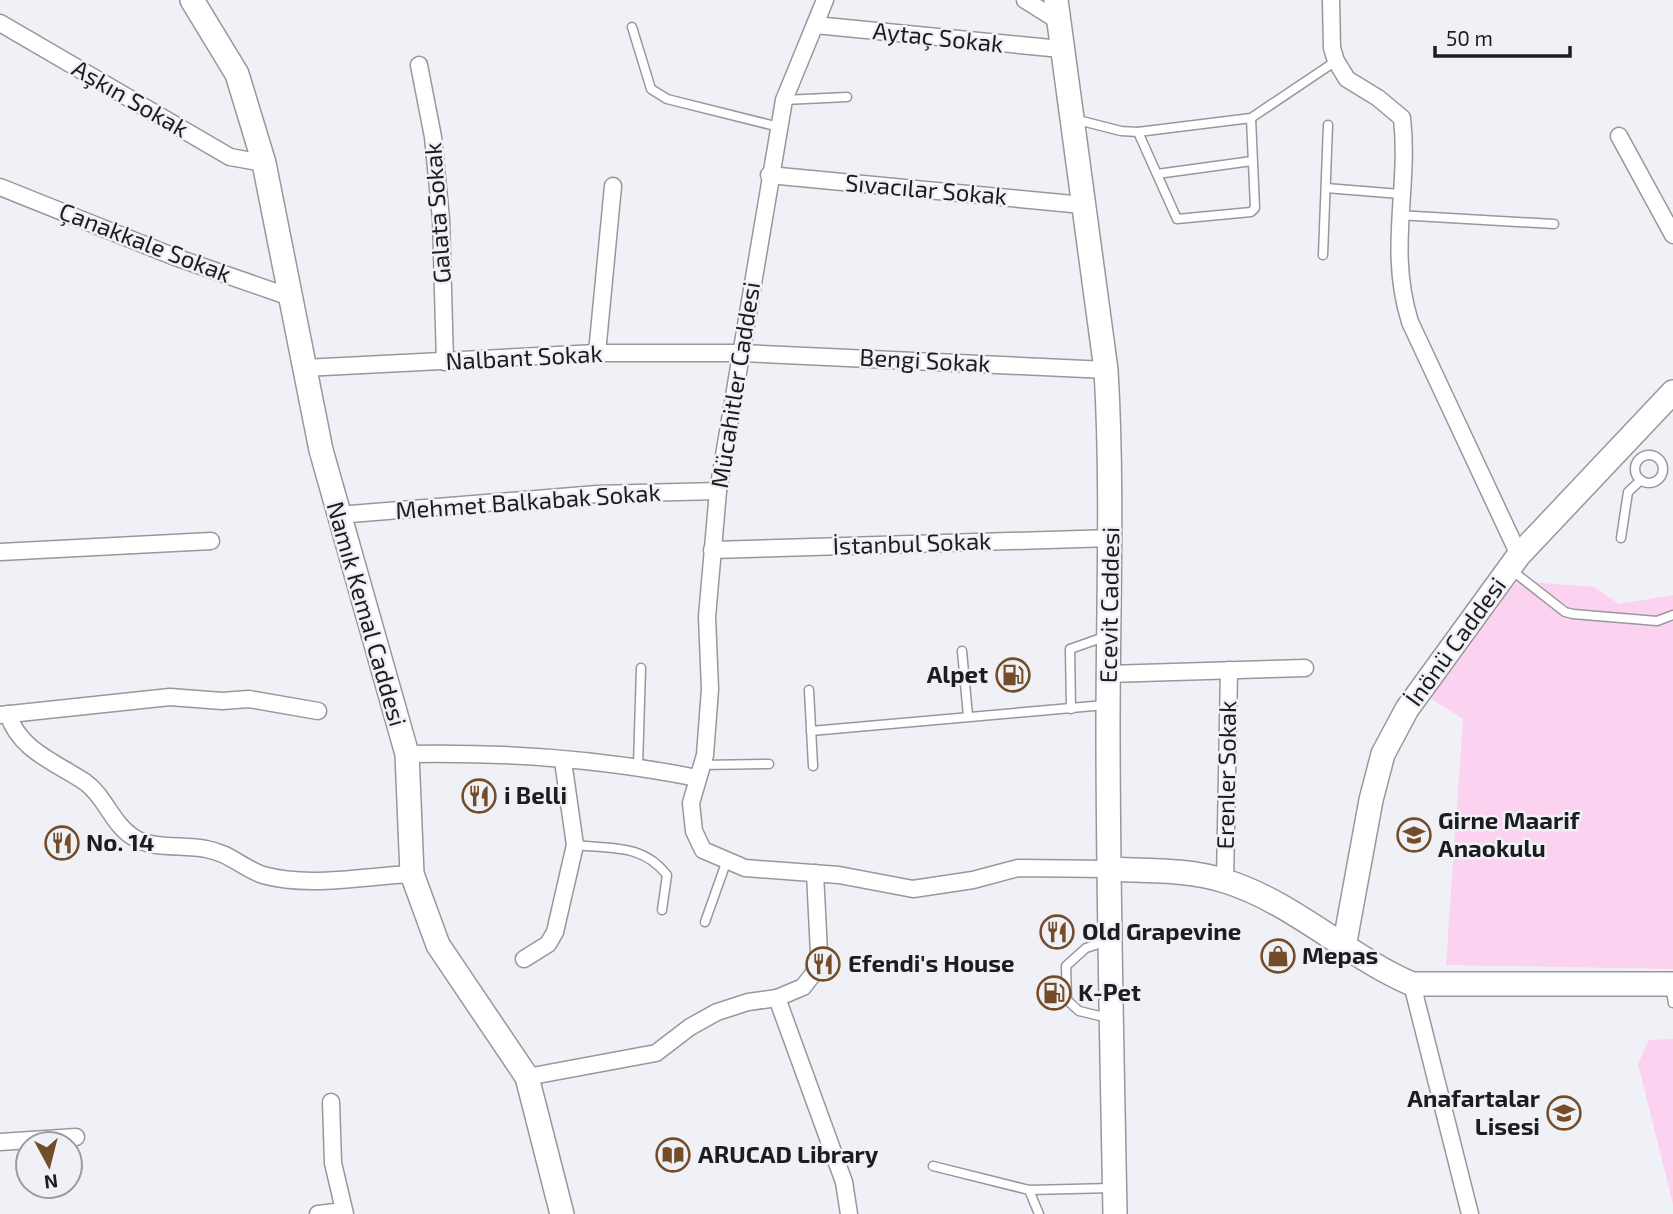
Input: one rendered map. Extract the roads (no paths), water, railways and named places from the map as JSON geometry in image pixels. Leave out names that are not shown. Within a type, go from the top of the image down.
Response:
[{"type":"street","name":"Namık Kemal Caddesi","points":[[192,0],[237,74],[264,163],[304,368],[338,515],[407,754],[412,874],[438,945],[527,1077],[562,1214]]},
{"type":"street","name":"Mücahitler Caddesi","points":[[825,0],[784,100],[769,175],[743,353],[718,491],[707,617],[710,689],[699,772],[691,803],[694,831],[703,850],[745,868],[815,873],[913,889],[973,880],[1018,868],[1108,869]]},
{"type":"street","points":[[1025,0],[1057,10]]},
{"type":"street","points":[[1331,0],[1332,48],[1336,61],[1348,79],[1378,98],[1402,118],[1398,215],[1401,293],[1410,322],[1513,562]]},
{"type":"street","name":"Ecevit Caddesi","points":[[1057,10],[1106,370],[1112,538],[1108,635],[1108,869],[1115,1214]]},
{"type":"street","name":"Aşkın Sokak","points":[[0,23],[230,157],[264,163]]},
{"type":"street","name":"Aytaç Sokak","points":[[815,25],[1061,49]]},
{"type":"street","name":"Galata Sokak","points":[[419,65],[433,137],[441,219],[445,362]]},
{"type":"street","points":[[1619,136],[1673,235]]},
{"type":"street","name":"Sıvacılar Sokak","points":[[769,175],[1083,205]]},
{"type":"street","points":[[597,353],[613,186]]},
{"type":"street","name":"Çanakkale Sokak","points":[[0,187],[175,257],[290,297]]},
{"type":"street","name":"Nalbant Sokak","points":[[304,368],[597,353],[743,353]]},
{"type":"street","name":"Bengi Sokak","points":[[743,353],[1106,370]]},
{"type":"street","name":"İnönü Caddesi","points":[[1344,947],[1371,800],[1383,754],[1407,709],[1513,562],[1673,392]]},
{"type":"street","name":"Mehmet Balkabak Sokak","points":[[338,515],[597,494],[718,491]]},
{"type":"street","name":"İstanbul Sokak","points":[[712,550],[1112,538]]},
{"type":"street","points":[[0,552],[211,541]]},
{"type":"street","points":[[1108,674],[1305,668]]},
{"type":"street","name":"Erenler Sokak","points":[[1225,881],[1229,670]]},
{"type":"street","points":[[318,711],[250,699],[222,701],[170,697],[3,712],[25,744],[89,785],[122,828],[145,843],[206,849],[229,855],[256,872],[281,877],[412,874]]},
{"type":"street","points":[[407,754],[476,752],[699,772]]},
{"type":"street","points":[[524,959],[548,944],[555,932],[575,845],[563,761]]},
{"type":"street","points":[[1108,869],[1186,873],[1225,881],[1276,905],[1384,972],[1412,984],[1672,990]]},
{"type":"street","points":[[527,1077],[656,1053],[690,1027],[717,1012],[748,1002],[777,998],[803,987],[814,972],[819,953],[815,873]]},
{"type":"street","points":[[1412,984],[1470,1214]]},
{"type":"street","points":[[777,998],[845,1182],[849,1214]]},
{"type":"street","points":[[318,1214],[345,1212],[333,1163],[331,1102]]},
{"type":"lane","points":[[632,27],[651,89],[667,99],[779,127]]},
{"type":"lane","points":[[1071,118],[1121,131],[1138,132],[1251,118],[1336,61]]},
{"type":"lane","points":[[784,100],[847,97]]},
{"type":"lane","points":[[1138,132],[1177,219],[1251,212],[1255,208],[1251,118]]},
{"type":"lane","points":[[1323,255],[1328,125]]},
{"type":"lane","points":[[1157,174],[1252,161]]},
{"type":"lane","points":[[1326,188],[1400,194]]},
{"type":"lane","points":[[1398,215],[1555,224]]},
{"type":"lane","points":[[1615,452],[1636,463]]},
{"type":"lane","points":[[1652,455],[1662,462],[1659,480],[1641,480],[1635,469],[1640,458],[1652,455]]},
{"type":"lane","points":[[1621,538],[1628,492],[1641,480]]},
{"type":"lane","points":[[1513,562],[1564,612],[1657,621],[1673,615]]},
{"type":"lane","points":[[1071,709],[1070,649],[1108,635]]},
{"type":"lane","points":[[962,651],[968,716]]},
{"type":"lane","points":[[638,766],[641,668]]},
{"type":"lane","points":[[809,690],[813,766]]},
{"type":"lane","points":[[811,731],[1108,705]]},
{"type":"lane","points":[[699,772],[769,764]]},
{"type":"lane","points":[[575,845],[639,853],[654,859],[667,876],[662,910]]},
{"type":"lane","points":[[705,922],[727,860]]},
{"type":"lane","points":[[1110,940],[1086,948],[1066,966],[1067,1000],[1079,1011],[1111,1019]]},
{"type":"lane","points":[[933,1166],[1029,1190],[1115,1188]]},
{"type":"lane","points":[[1029,1190],[1039,1214]]},
{"type":"place","name":"Alpet","points":[[1013,675]]},
{"type":"place","name":"i Belli","points":[[479,796]]},
{"type":"place","name":"Girne Maarif Anaokulu","points":[[1414,835]]},
{"type":"place","name":"No. 14","points":[[62,843]]},
{"type":"place","name":"Old Grapevine","points":[[1057,932]]},
{"type":"place","name":"Mepas","points":[[1278,956]]},
{"type":"place","name":"Efendi's House","points":[[823,964]]},
{"type":"place","name":"K-Pet","points":[[1054,993]]},
{"type":"place","name":"Anafartalar Lisesi","points":[[1564,1113]]},
{"type":"place","name":"ARUCAD Library","points":[[673,1155]]}]
